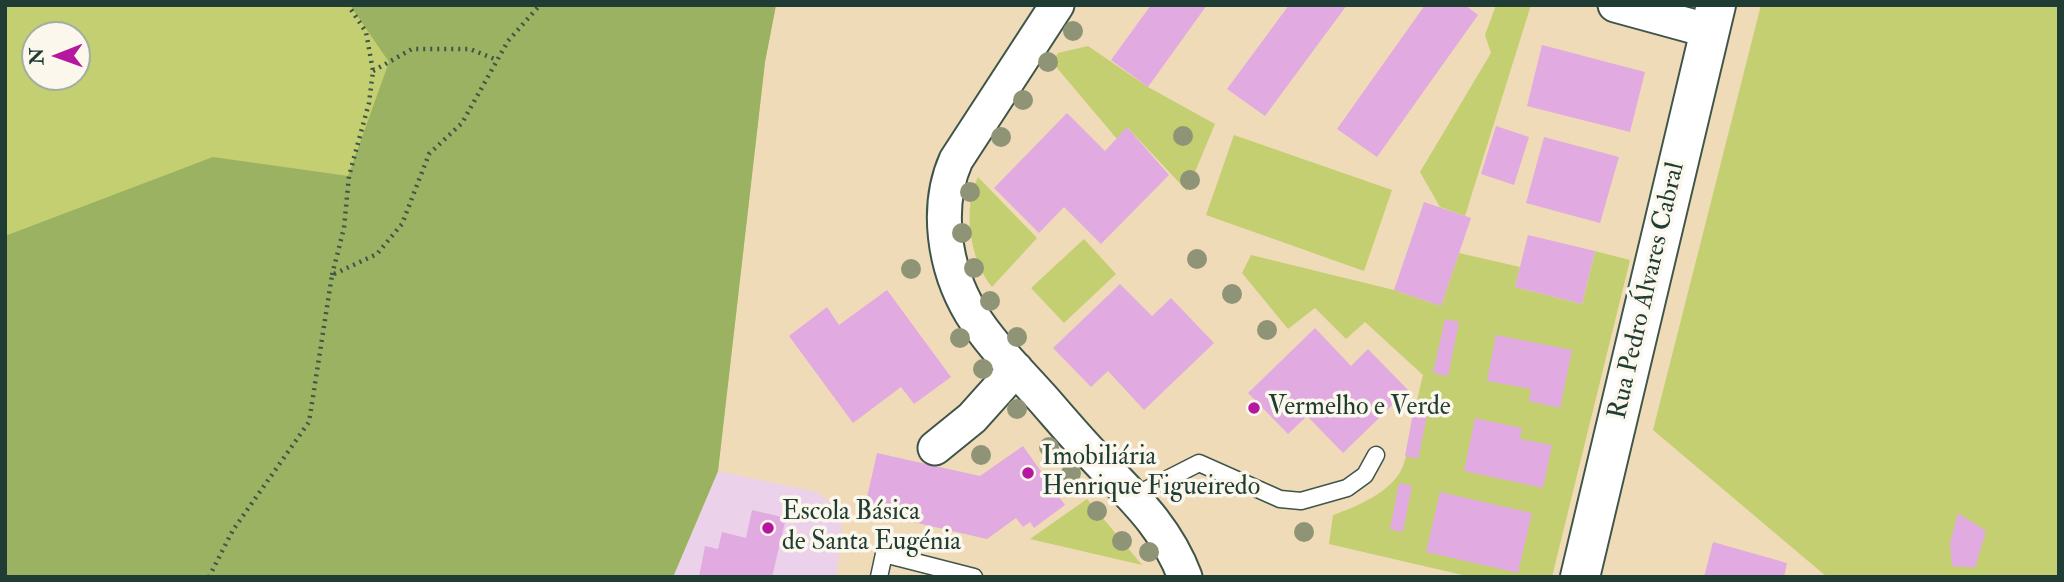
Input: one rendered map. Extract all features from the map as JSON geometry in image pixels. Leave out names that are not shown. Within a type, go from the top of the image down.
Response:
[{"type":"main road","name":"Rua Pedro Álvares Cabral","points":[[1580,577],[1713,18]]},
{"type":"street","points":[[1057,5],[956,160],[946,183],[946,236],[957,282],[971,313],[1016,369],[1160,526],[1185,577]]},
{"type":"street","points":[[1615,5],[1713,18]]},
{"type":"street","points":[[935,448],[972,418],[1016,369]]},
{"type":"lane","points":[[1134,496],[1199,463],[1280,499],[1301,501],[1348,488],[1365,475],[1376,455]]},
{"type":"lane","points":[[879,577],[884,554],[974,577]]},
{"type":"path","points":[[209,577],[233,530],[309,422],[332,275],[344,228],[349,176],[369,103],[373,71],[366,32],[348,5]]},
{"type":"path","points":[[332,275],[377,254],[402,224],[429,154],[462,123],[508,41],[540,5]]},
{"type":"path","points":[[373,71],[412,49],[470,49],[497,60]]},
{"type":"shaded area","name":"Escola Básica de Santa Eugénia","points":[[718,471],[817,492],[829,502],[841,518],[842,537],[836,577],[673,577]]},
{"type":"green space","points":[[5,5],[776,5],[765,62],[718,471],[673,577],[5,577]]},
{"type":"green space","points":[[350,5],[776,5],[765,62],[718,471],[673,577],[5,577],[5,236],[213,157],[348,176],[389,62]]},
{"type":"green space","points":[[1496,5],[1531,5],[1465,216],[1440,207],[1420,172],[1491,53],[1485,35]]},
{"type":"green space","points":[[1761,5],[2059,5],[2059,577],[1827,577],[1653,430]]},
{"type":"green space","points":[[1088,46],[1148,87],[1215,124],[1187,191],[1128,128],[1117,139],[1052,62],[1058,53]]},
{"type":"green space","points":[[1234,135],[1392,190],[1364,271],[1206,215]]},
{"type":"green space","points":[[978,177],[1037,238],[992,287],[978,263],[971,234],[970,204]]},
{"type":"green space","points":[[1084,239],[1116,274],[1064,323],[1031,288]]},
{"type":"green space","points":[[1595,251],[1630,260],[1552,577],[1471,577],[1329,544],[1333,515],[1373,497],[1398,475],[1409,444],[1423,375],[1365,322],[1346,339],[1315,308],[1288,329],[1242,273],[1251,255],[1394,290],[1441,306],[1459,253],[1520,267],[1515,287],[1582,304]]},
{"type":"green space","points":[[1087,499],[1142,565],[1030,539]]},
{"type":"building","points":[[1151,5],[1207,5],[1148,87],[1111,60]]},
{"type":"building","points":[[1289,5],[1347,5],[1265,116],[1227,89]]},
{"type":"building","points":[[1425,5],[1465,5],[1478,15],[1377,157],[1337,129]]},
{"type":"building","points":[[1542,45],[1645,72],[1630,132],[1527,106]]},
{"type":"building","points":[[1067,113],[1105,151],[1127,127],[1169,175],[1101,244],[1064,207],[1039,233],[994,188]]},
{"type":"building","points":[[1496,126],[1529,137],[1514,185],[1481,174]]},
{"type":"building","points":[[1544,137],[1619,157],[1600,223],[1526,203]]},
{"type":"building","points":[[1424,202],[1471,218],[1441,306],[1394,290]]},
{"type":"building","points":[[1528,235],[1595,251],[1582,304],[1515,287]]},
{"type":"building","points":[[1120,284],[1152,316],[1171,298],[1214,343],[1144,410],[1108,371],[1091,387],[1053,348]]},
{"type":"building","points":[[887,290],[951,377],[914,404],[901,387],[853,423],[789,336],[827,307],[839,325]]},
{"type":"building","points":[[1445,319],[1459,322],[1448,376],[1433,373]]},
{"type":"building","points":[[1315,328],[1351,366],[1368,349],[1408,390],[1343,453],[1307,416],[1288,434],[1248,393]]},
{"type":"building","points":[[1496,335],[1572,350],[1560,408],[1529,401],[1531,389],[1487,381]]},
{"type":"building","points":[[1414,408],[1428,411],[1418,459],[1405,456]]},
{"type":"building","points":[[1475,418],[1522,428],[1520,439],[1552,445],[1543,488],[1464,471]]},
{"type":"building","points":[[1023,446],[1065,505],[1034,528],[1030,522],[1023,527],[1016,518],[987,539],[882,515],[884,506],[866,502],[877,453],[980,476]]},
{"type":"building","points":[[1399,483],[1412,486],[1403,532],[1390,529]]},
{"type":"building","points":[[1440,492],[1532,513],[1518,573],[1426,552]]},
{"type":"building","points":[[752,510],[786,518],[772,577],[699,577],[705,546],[718,549],[722,532],[746,538]]},
{"type":"building","points":[[1958,513],[1986,531],[1975,568],[1952,566],[1950,543]]},
{"type":"building","points":[[1713,542],[1787,563],[1784,577],[1704,577]]},
{"type":"place","name":"Vermelho e Verde","points":[[1254,408]]},
{"type":"place","name":"Imobiliária Henrique Figueiredo","points":[[1028,473]]},
{"type":"place","name":"Escola Básica de Santa Eugénia","points":[[768,528]]}]
